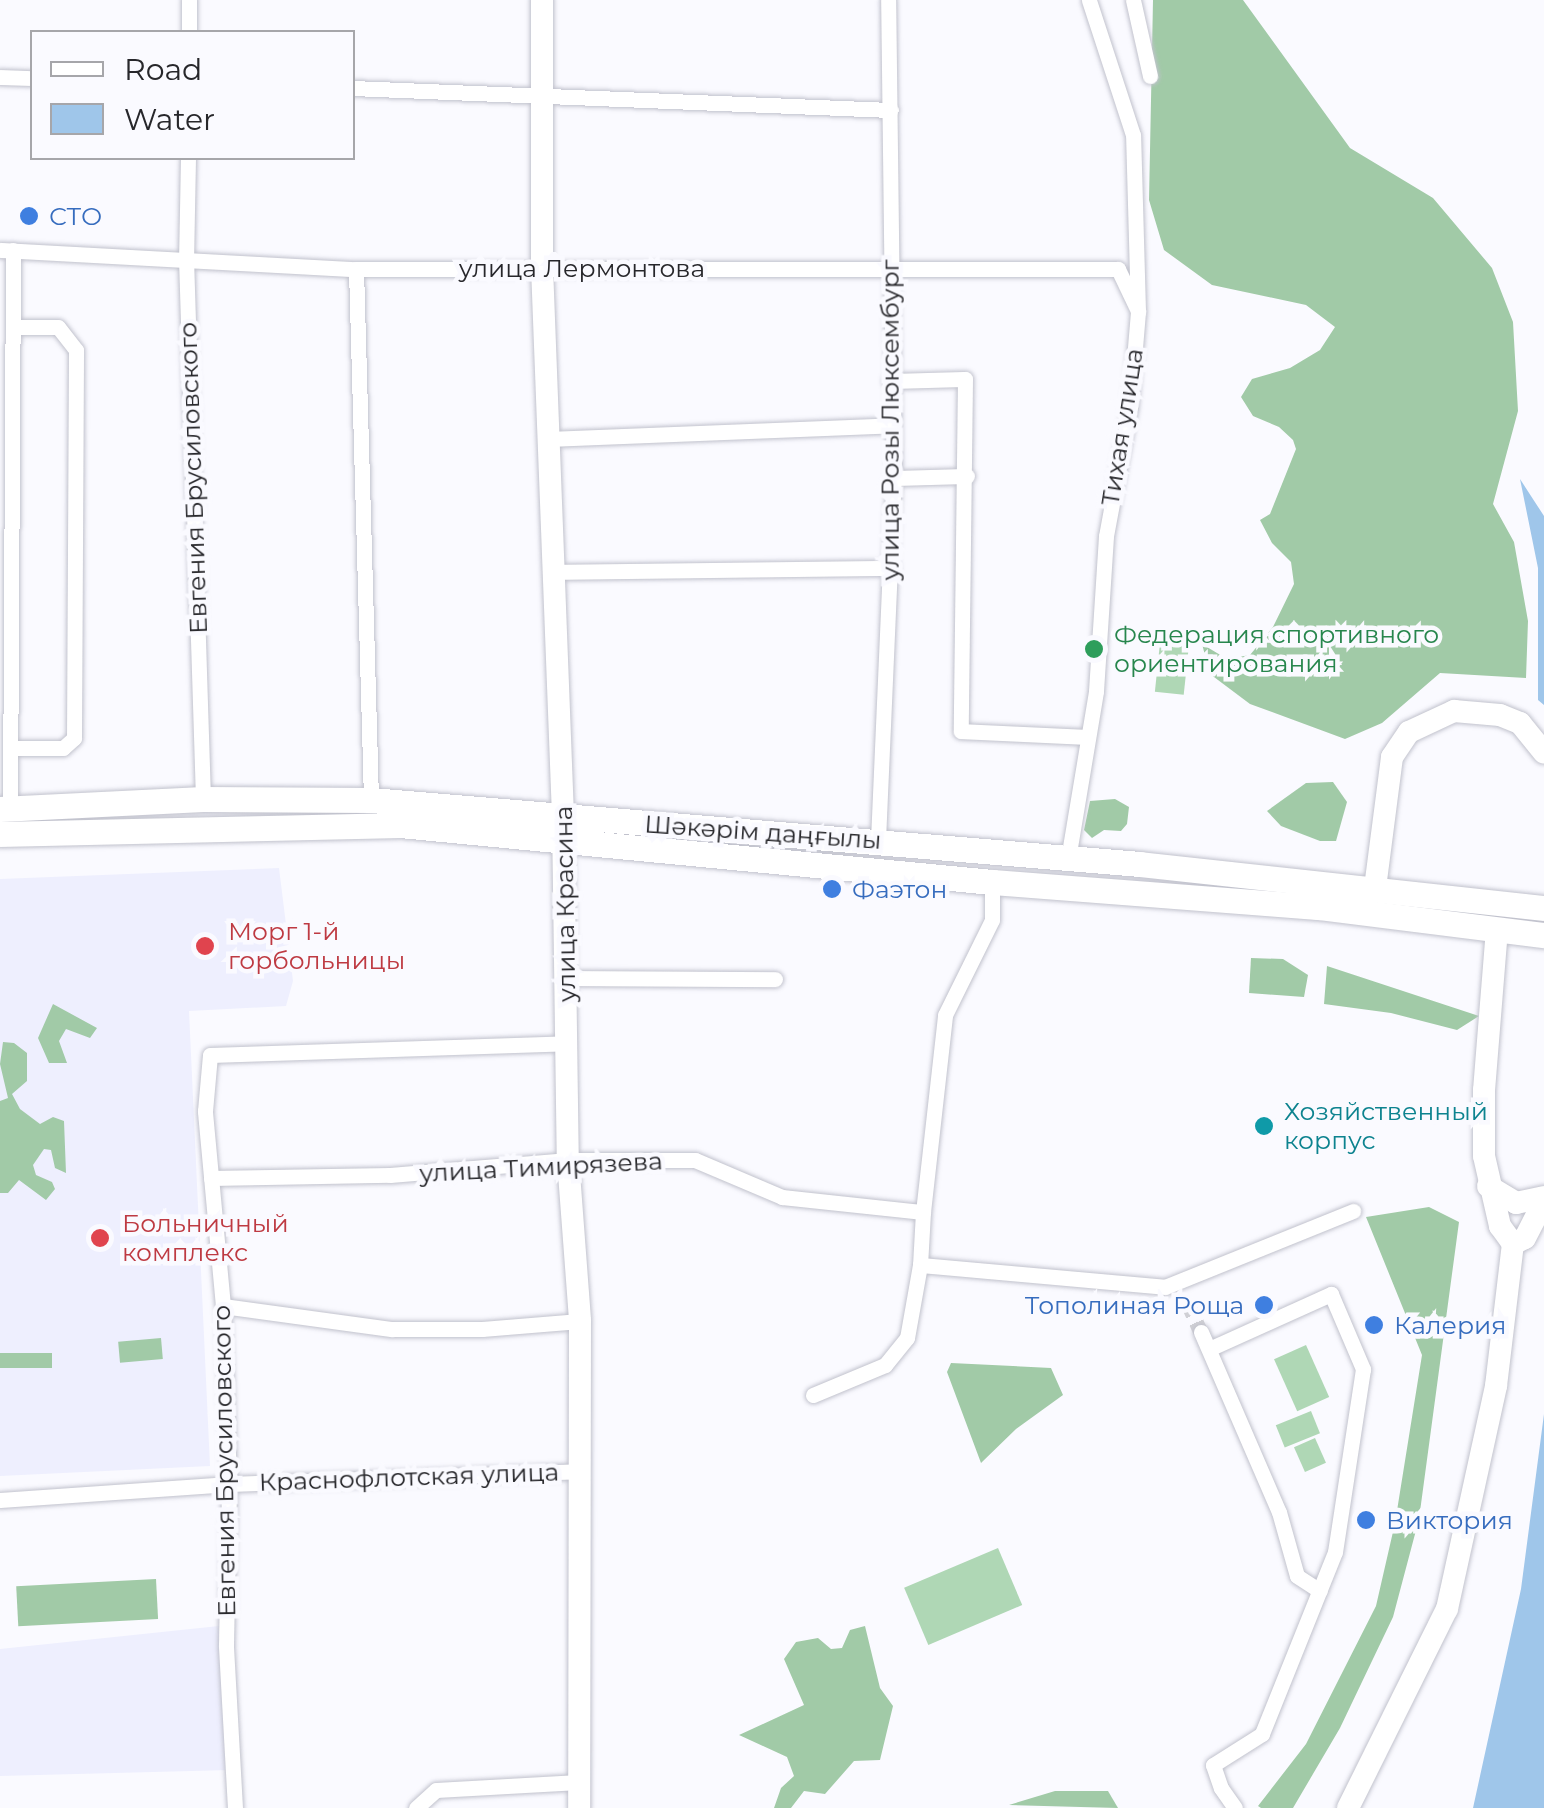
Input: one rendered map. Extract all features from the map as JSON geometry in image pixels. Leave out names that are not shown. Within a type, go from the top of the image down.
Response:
[{"type":"main road","name":"Шәкәрім даңғылы","points":[[5,809],[203,799],[371,800],[936,877],[1108,889],[1319,895],[1375,888],[1534,906]]},
{"type":"main road","points":[[200,827],[203,799]]},
{"type":"main road","name":"Шәкәрім даңғылы","points":[[0,834],[400,825],[878,840],[1111,862],[1520,932]]},
{"type":"main road","points":[[936,877],[938,846]]},
{"type":"main road","points":[[1108,889],[1111,862]]},
{"type":"street","points":[[189,0],[189,30]]},
{"type":"street","name":"улица Красина","points":[[542,0],[542,266],[564,829],[568,1160],[580,1321],[579,1808]]},
{"type":"street","name":"улица Розы Люксембург","points":[[878,840],[894,478],[888,0]]},
{"type":"street","name":"Тихая улица","points":[[1068,858],[1104,615],[1106,536],[1130,407],[1138,310],[1133,135],[1089,0]]},
{"type":"street","points":[[1133,0],[1150,76]]},
{"type":"street","points":[[0,77],[30,78]]},
{"type":"street","points":[[355,88],[891,110]]},
{"type":"street","name":"Евгения Брусиловского","points":[[188,160],[186,258],[203,799]]},
{"type":"street","points":[[5,809],[10,748],[13,327],[6,250]]},
{"type":"street","name":"улица Лермонтова","points":[[6,250],[356,268],[542,266],[889,272],[1118,269],[1138,310]]},
{"type":"street","points":[[356,268],[371,800]]},
{"type":"street","points":[[10,748],[64,748],[74,738],[76,350],[58,326],[13,327]]},
{"type":"street","points":[[890,381],[964,379],[961,731],[1086,737]]},
{"type":"street","points":[[549,438],[893,425]]},
{"type":"street","points":[[894,478],[966,476]]},
{"type":"street","points":[[552,572],[892,568]]},
{"type":"street","points":[[1375,888],[1392,758],[1409,732],[1454,711],[1500,715],[1532,734],[1544,753]]},
{"type":"street","points":[[814,1395],[884,1364],[907,1338],[920,1265],[945,1015],[992,920],[992,882]]},
{"type":"street","points":[[1348,1808],[1447,1609],[1496,1386],[1514,1244],[1500,1226],[1488,1186],[1484,1090],[1520,932]]},
{"type":"street","points":[[566,978],[775,979]]},
{"type":"street","name":"Евгения Брусиловского","points":[[234,1808],[226,1644],[229,1484],[224,1306],[205,1111],[210,1056],[568,1043]]},
{"type":"street","name":"улица Тимирязева","points":[[211,1178],[390,1175],[568,1160],[695,1160],[782,1197],[923,1212]]},
{"type":"street","points":[[1488,1186],[1516,1204],[1544,1199]]},
{"type":"street","points":[[1514,1244],[1525,1238],[1544,1199]]},
{"type":"street","points":[[920,1265],[1178,1291],[1353,1211]]},
{"type":"street","points":[[1208,1348],[1332,1294],[1363,1369],[1335,1552],[1262,1734],[1213,1766],[1221,1788],[1235,1808]]},
{"type":"street","points":[[224,1306],[392,1329],[482,1329],[580,1321]]},
{"type":"street","points":[[1200,1332],[1279,1512],[1297,1576],[1320,1591]]},
{"type":"street","name":"Краснофлотская улица","points":[[0,1500],[229,1484],[579,1471]]},
{"type":"street","points":[[416,1808],[436,1790],[579,1782]]},
{"type":"shaded area","name":"Больничный комплекс","points":[[279,868],[293,981],[286,1006],[189,1011],[210,1466],[0,1476],[0,879]]},
{"type":"shaded area","points":[[219,1626],[230,1770],[0,1776],[0,1649]]},
{"type":"green space","points":[[1153,0],[1243,0],[1350,148],[1433,198],[1492,268],[1513,322],[1518,411],[1493,504],[1514,542],[1528,621],[1526,678],[1440,673],[1382,723],[1345,739],[1250,704],[1210,674],[1202,644],[1227,659],[1250,655],[1273,627],[1294,584],[1291,562],[1272,543],[1260,520],[1270,514],[1296,449],[1293,440],[1279,427],[1253,416],[1241,397],[1252,379],[1290,368],[1320,350],[1335,327],[1306,305],[1212,285],[1164,250],[1149,200]]},
{"type":"green space","points":[[1160,643],[1189,646],[1184,695],[1155,692]]},
{"type":"green space","points":[[1333,782],[1347,802],[1336,841],[1320,841],[1281,826],[1267,811],[1306,783]]},
{"type":"green space","points":[[1115,799],[1129,807],[1127,824],[1121,831],[1104,830],[1092,838],[1084,830],[1090,801]]},
{"type":"green space","points":[[1251,958],[1283,959],[1308,975],[1304,997],[1249,993]]},
{"type":"green space","points":[[1327,966],[1479,1016],[1457,1030],[1391,1013],[1324,1004]]},
{"type":"green space","points":[[53,1004],[97,1028],[90,1038],[66,1029],[59,1041],[67,1063],[49,1063],[38,1038]]},
{"type":"green space","points":[[3,1042],[14,1043],[27,1053],[27,1081],[12,1094],[20,1109],[40,1124],[53,1117],[64,1121],[66,1173],[55,1168],[51,1150],[44,1149],[33,1165],[36,1175],[52,1182],[55,1189],[46,1200],[19,1180],[8,1193],[0,1193],[0,1101],[8,1098],[0,1064]]},
{"type":"green space","points":[[1429,1207],[1459,1222],[1419,1519],[1393,1617],[1340,1728],[1293,1808],[1261,1808],[1258,1806],[1306,1744],[1376,1606],[1395,1523],[1422,1355],[1366,1217]]},
{"type":"green space","points":[[161,1338],[163,1359],[120,1363],[118,1342]]},
{"type":"green space","points":[[1306,1345],[1329,1397],[1297,1411],[1274,1359]]},
{"type":"green space","points":[[0,1353],[52,1353],[52,1368],[0,1368]]},
{"type":"green space","points":[[951,1363],[1051,1368],[1063,1395],[1016,1429],[981,1463],[947,1372]]},
{"type":"green space","points":[[1311,1411],[1320,1433],[1285,1447],[1276,1425]]},
{"type":"green space","points":[[1315,1438],[1326,1463],[1305,1472],[1294,1447]]},
{"type":"green space","points":[[998,1548],[1022,1605],[928,1645],[904,1588]]},
{"type":"green space","points":[[156,1579],[158,1619],[18,1626],[16,1586]]},
{"type":"green space","points":[[865,1626],[880,1688],[893,1706],[880,1760],[854,1761],[825,1794],[804,1791],[791,1808],[774,1808],[781,1788],[794,1776],[787,1757],[739,1735],[804,1705],[784,1659],[796,1642],[818,1638],[831,1649],[842,1648],[850,1630]]},
{"type":"green space","points":[[1055,1791],[1108,1791],[1118,1808],[1009,1805]]},
{"type":"water","points":[[1520,479],[1544,516],[1544,705],[1538,700],[1538,568]]},
{"type":"water","points":[[1544,1414],[1544,1808],[1473,1808],[1521,1589]]},
{"type":"tunnel","points":[[1187,1301],[1201,1332]]},
{"type":"place","name":"СТО","points":[[29,216]]},
{"type":"place","name":"Федерация спортивного ориентирования","points":[[1094,649]]},
{"type":"place","name":"Фаэтон","points":[[832,889]]},
{"type":"place","name":"Морг 1-й горбольницы","points":[[205,946]]},
{"type":"place","name":"Хозяйственный корпус","points":[[1264,1126]]},
{"type":"place","name":"Больничный комплекс","points":[[100,1238]]},
{"type":"place","name":"Тополиная Роща","points":[[1264,1305]]},
{"type":"place","name":"Калерия","points":[[1374,1325]]},
{"type":"place","name":"Виктория","points":[[1366,1520]]}]
